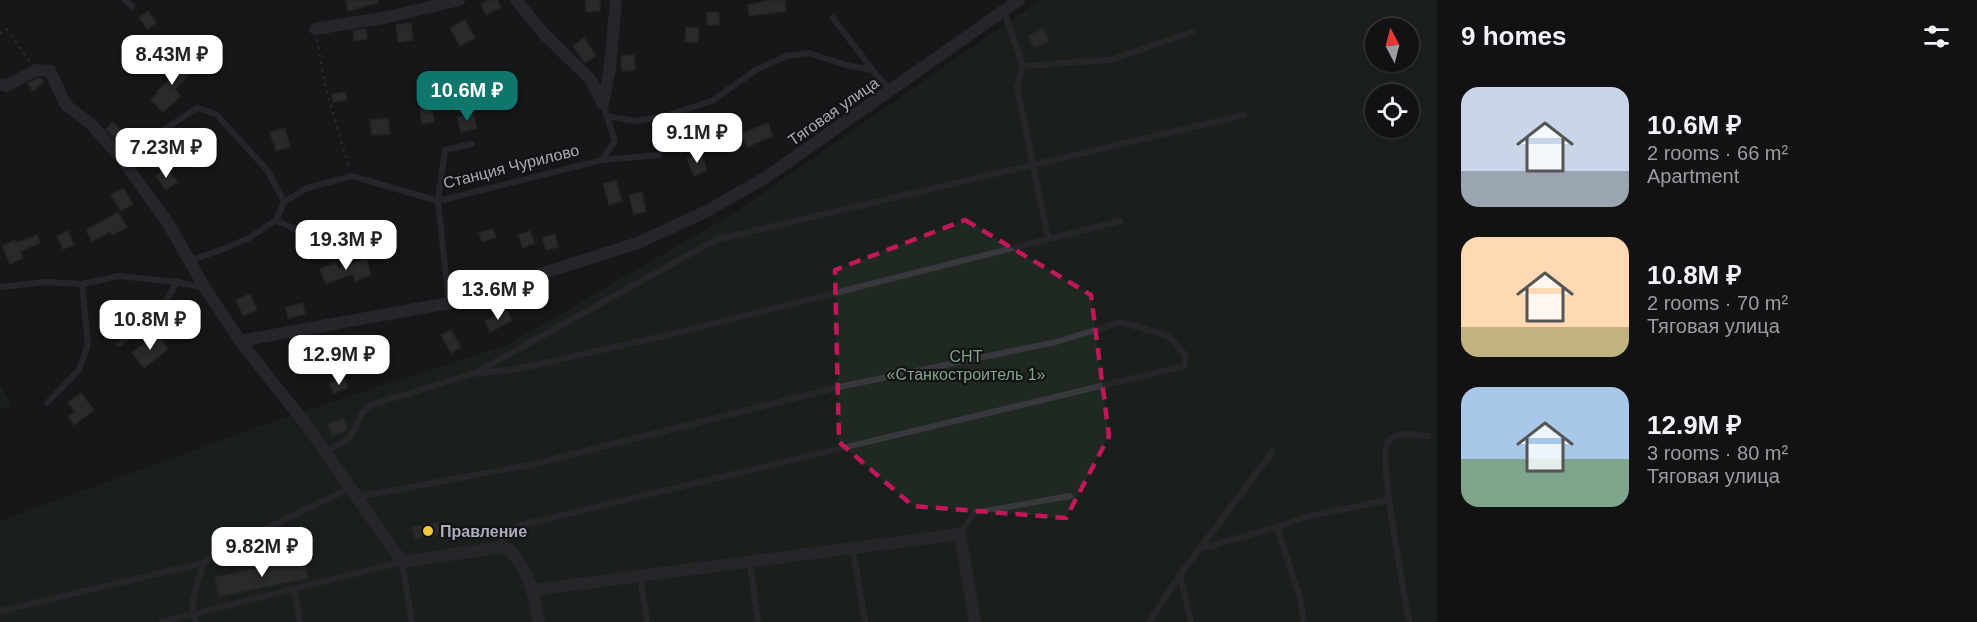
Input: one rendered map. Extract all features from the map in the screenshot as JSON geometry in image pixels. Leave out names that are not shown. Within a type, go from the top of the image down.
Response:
[{"type":"street","points":[[315,29],[388,17],[459,0]]},
{"type":"street","name":"Станция Чурилово","points":[[516,0],[544,34],[590,79],[604,110]]},
{"type":"street","name":"Станция Чурилово","points":[[604,110],[616,0]]},
{"type":"street","name":"Тяговая улица","points":[[240,341],[449,303],[638,243],[705,212],[765,178],[1019,0]]},
{"type":"street","points":[[0,84],[6,86],[36,70],[50,71],[66,105],[92,125],[121,158],[168,223],[205,288],[240,341],[308,427],[402,562],[495,548],[508,549],[516,556],[533,590],[539,622]]},
{"type":"street","points":[[533,590],[960,534],[975,622]]},
{"type":"lane","points":[[125,0],[132,6]]},
{"type":"lane","points":[[1003,10],[1023,66],[1017,87],[1048,238]]},
{"type":"lane","points":[[833,18],[872,70],[891,90]]},
{"type":"lane","points":[[1023,66],[1110,60],[1192,32]]},
{"type":"lane","points":[[604,110],[636,121],[662,117],[712,101],[756,70],[786,56],[809,53],[846,65],[872,70]]},
{"type":"lane","points":[[121,158],[197,108],[216,114],[268,171],[284,202]]},
{"type":"lane","name":"Станция Чурилово","points":[[352,176],[438,201],[602,160],[615,141],[604,110]]},
{"type":"lane","points":[[472,374],[716,240],[1244,115]]},
{"type":"lane","name":"Станция Чурилово","points":[[449,303],[438,201],[445,150],[472,144]]},
{"type":"lane","points":[[602,160],[659,154]]},
{"type":"lane","points":[[189,261],[251,237],[276,220],[284,202],[307,188],[352,176]]},
{"type":"lane","points":[[276,220],[303,233],[331,240],[340,254]]},
{"type":"lane","points":[[326,453],[350,438],[363,412],[371,405],[472,374],[517,369],[668,335],[1120,221]]},
{"type":"lane","points":[[0,287],[46,282],[82,284],[118,276],[177,282],[205,288]]},
{"type":"lane","points":[[119,344],[159,313],[177,282]]},
{"type":"lane","points":[[47,403],[79,370],[88,344],[82,284]]},
{"type":"lane","points":[[0,610],[203,563],[219,551],[353,492],[534,464],[839,387],[1056,342],[1121,322],[1169,336],[1186,356],[1184,366],[518,526],[495,548]]},
{"type":"lane","points":[[1409,622],[1385,469],[1386,442],[1401,434],[1428,436]]},
{"type":"lane","points":[[1149,622],[1182,572],[1273,451]]},
{"type":"lane","points":[[960,534],[974,513],[1070,496]]},
{"type":"lane","points":[[1200,549],[1305,517],[1389,500]]},
{"type":"lane","points":[[1277,527],[1300,598],[1304,622]]},
{"type":"lane","points":[[853,548],[865,622]]},
{"type":"lane","points":[[162,622],[402,562],[412,622]]},
{"type":"lane","points":[[750,562],[758,622]]},
{"type":"lane","points":[[196,622],[192,602],[203,563]]},
{"type":"lane","points":[[1182,572],[1181,580],[1191,622]]},
{"type":"lane","points":[[640,576],[647,622]]},
{"type":"lane","points":[[294,590],[300,622]]},
{"type":"path","points":[[0,34],[7,29],[36,70]]},
{"type":"path","points":[[315,29],[325,85],[352,176]]},
{"type":"highlighted area","points":[[965,220],[1091,295],[1109,436],[1066,518],[913,506],[839,442],[835,270]]},
{"type":"green space","name":"СНТ «Станкостроитель 1»","points":[[1040,0],[1437,0],[1437,622],[0,622],[0,521],[283,418],[507,345],[736,212]]},
{"type":"green space","points":[[0,385],[11,404],[0,410]]},
{"type":"building","points":[[346,0],[378,0],[378,3],[348,11]]},
{"type":"building","points":[[489,0],[497,0],[501,7],[486,15],[481,4]]},
{"type":"building","points":[[586,0],[600,0],[600,11],[586,12]]},
{"type":"building","points":[[771,0],[785,0],[786,11],[749,16],[748,5]]},
{"type":"building","points":[[148,11],[156,23],[147,29],[139,18]]},
{"type":"building","points":[[707,12],[719,12],[719,25],[707,25]]},
{"type":"building","points":[[465,20],[475,38],[460,46],[450,28]]},
{"type":"building","points":[[411,23],[413,40],[398,42],[396,25]]},
{"type":"building","points":[[686,27],[699,28],[698,42],[685,42]]},
{"type":"building","points":[[1043,28],[1049,41],[1034,48],[1028,36]]},
{"type":"building","points":[[366,29],[367,39],[354,41],[353,31]]},
{"type":"building","points":[[584,38],[596,55],[585,63],[573,46]]},
{"type":"building","points":[[634,55],[635,70],[622,71],[621,56]]},
{"type":"building","points":[[180,58],[193,71],[175,89],[181,96],[163,112],[151,100],[157,91],[176,74],[169,68]]},
{"type":"building","points":[[38,78],[44,82],[33,91],[27,84]]},
{"type":"building","points":[[345,92],[347,100],[333,102],[332,94]]},
{"type":"building","points":[[432,107],[434,122],[422,124],[420,109]]},
{"type":"building","points":[[473,113],[477,128],[461,132],[457,117]]},
{"type":"building","points":[[388,118],[390,134],[372,135],[370,120]]},
{"type":"building","points":[[113,122],[127,136],[120,144],[106,129]]},
{"type":"building","points":[[768,123],[773,136],[747,147],[741,134]]},
{"type":"building","points":[[285,128],[290,147],[276,151],[270,132]]},
{"type":"building","points":[[191,149],[203,161],[195,169],[183,157]]},
{"type":"building","points":[[701,153],[707,170],[694,176],[687,158]]},
{"type":"building","points":[[167,168],[177,182],[166,190],[156,176]]},
{"type":"building","points":[[616,180],[622,201],[609,205],[603,184]]},
{"type":"building","points":[[123,188],[133,204],[121,211],[111,195]]},
{"type":"building","points":[[642,192],[646,212],[634,214],[629,195]]},
{"type":"building","points":[[118,212],[127,227],[112,235],[110,232],[92,241],[86,230]]},
{"type":"building","points":[[493,229],[496,237],[482,242],[479,233]]},
{"type":"building","points":[[68,231],[74,245],[63,249],[57,236]]},
{"type":"building","points":[[530,231],[535,243],[523,248],[518,235]]},
{"type":"building","points":[[555,234],[558,247],[546,250],[542,238]]},
{"type":"building","points":[[37,235],[40,243],[20,251],[23,258],[10,264],[2,246],[15,240],[16,243]]},
{"type":"building","points":[[366,259],[371,275],[355,281],[352,274],[326,284],[320,269],[336,263],[338,268]]},
{"type":"building","points":[[250,294],[257,310],[243,316],[236,300]]},
{"type":"building","points":[[303,303],[305,314],[288,318],[286,307]]},
{"type":"building","points":[[507,311],[512,321],[490,332],[485,321]]},
{"type":"building","points":[[451,330],[461,347],[451,353],[441,335]]},
{"type":"building","points":[[157,334],[168,349],[144,368],[132,353]]},
{"type":"building","points":[[344,378],[348,388],[333,393],[330,383]]},
{"type":"building","points":[[81,393],[94,410],[74,425],[68,417],[75,412],[68,402]]},
{"type":"building","points":[[344,418],[348,430],[332,436],[328,423]]},
{"type":"building","name":"Правление","points":[[442,522],[444,534],[415,539],[412,527]]},
{"type":"building","points":[[304,558],[308,578],[219,597],[215,577]]},
{"type":"place","name":"Правление","points":[[428,531]]}]
